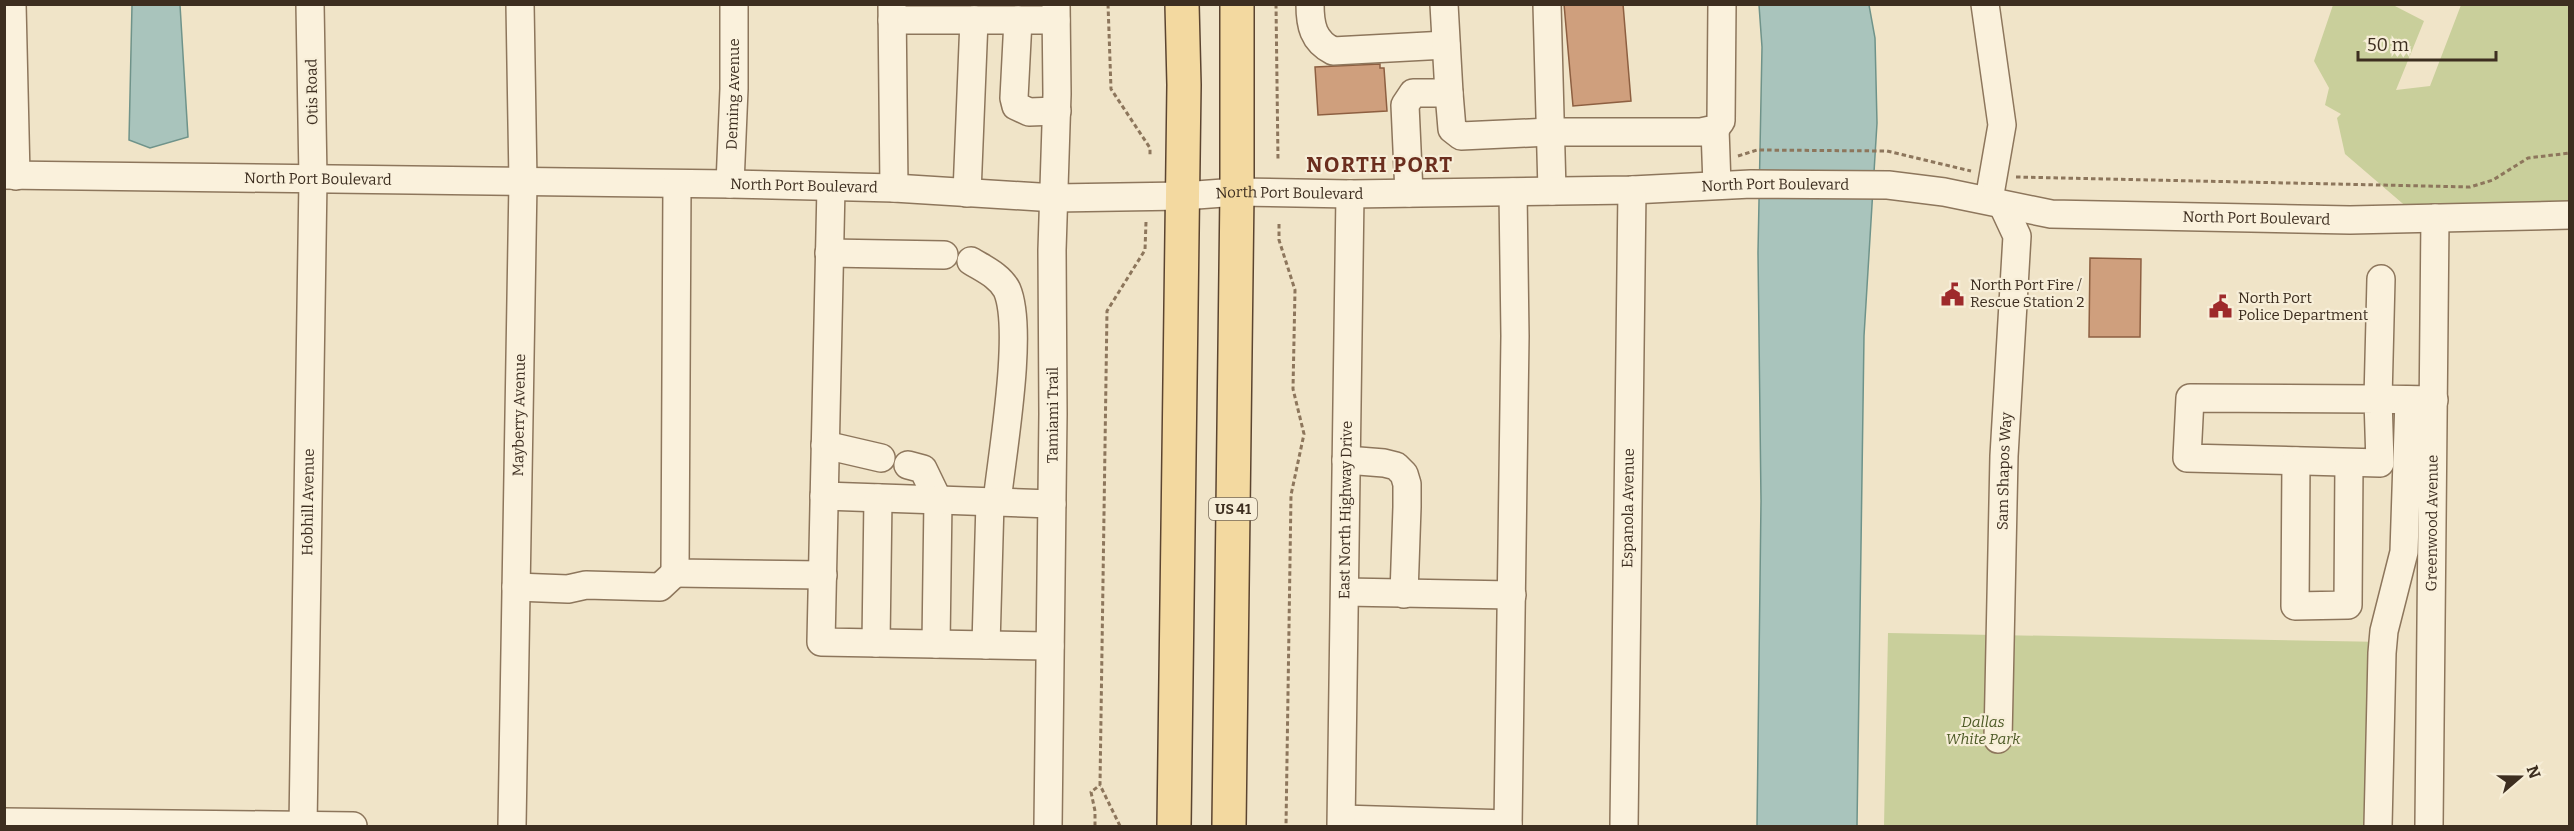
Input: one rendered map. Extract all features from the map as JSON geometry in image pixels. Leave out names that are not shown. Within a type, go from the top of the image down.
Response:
[{"type":"main road","points":[[1174,826],[1183,196],[1182,4]]},
{"type":"main road","name":"US 41","points":[[1229,826],[1237,192],[1237,4]]},
{"type":"street","points":[[10,175],[12,4]]},
{"type":"street","name":"Otis Road","points":[[310,4],[313,179]]},
{"type":"street","name":"Mayberry Avenue","points":[[512,826],[523,182],[520,4]]},
{"type":"street","name":"Deming Avenue","points":[[730,184],[734,89],[734,4]]},
{"type":"street","points":[[1310,4],[1310,22],[1316,37],[1333,51],[1446,45]]},
{"type":"street","points":[[1444,4],[1452,129],[1461,136],[1550,132],[1701,132],[1715,129]]},
{"type":"street","points":[[1547,4],[1552,191]]},
{"type":"street","points":[[1717,185],[1715,129],[1721,121],[1722,4]]},
{"type":"street","points":[[1985,4],[2002,125],[1995,194]]},
{"type":"street","points":[[894,188],[892,12],[974,20],[1018,20],[1056,12]]},
{"type":"street","name":"Tamiami Trail","points":[[1048,826],[1057,111],[1056,12]]},
{"type":"street","points":[[967,193],[974,20]]},
{"type":"street","points":[[1018,20],[1014,98],[1016,106],[1029,112],[1057,111]]},
{"type":"street","points":[[1409,193],[1406,105],[1413,93],[1449,93]]},
{"type":"street","name":"North Port Boulevard","points":[[10,175],[730,184],[894,188],[1055,198],[1183,196],[1237,192],[1350,194],[1632,190],[1751,184],[1888,185],[1944,192],[1995,194],[2051,214],[2350,220],[2570,215]]},
{"type":"street","name":"Hobhill Avenue","points":[[303,826],[313,179]]},
{"type":"street","points":[[675,573],[677,184]]},
{"type":"street","points":[[831,187],[821,642],[1050,646]]},
{"type":"street","name":"Espanola Avenue","points":[[1624,826],[1632,190]]},
{"type":"street","points":[[1342,823],[1508,825],[1515,336],[1514,192]]},
{"type":"street","name":"East North Highway Drive","points":[[1342,823],[1350,194]]},
{"type":"street","name":"Sam Shapos Way","points":[[1995,194],[2017,236],[2004,456],[1998,739]]},
{"type":"street","name":"Greenwood Avenue","points":[[2428,826],[2422,400],[2435,218]]},
{"type":"street","points":[[829,253],[944,255]]},
{"type":"street","points":[[971,261],[999,278],[1006,289],[1012,308],[1012,368],[994,502],[986,645]]},
{"type":"street","points":[[2378,826],[2384,632],[2404,552],[2422,400],[2378,399],[2190,398],[2187,458],[2380,463],[2378,399],[2381,279]]},
{"type":"street","points":[[825,445],[881,458]]},
{"type":"street","points":[[1346,460],[1384,463],[1396,466],[1404,474],[1407,484],[1407,507],[1404,594]]},
{"type":"street","points":[[2296,461],[2295,606],[2348,605],[2349,463]]},
{"type":"street","points":[[908,465],[923,469],[938,500],[936,644]]},
{"type":"street","points":[[824,495],[1052,504]]},
{"type":"street","points":[[876,643],[878,498]]},
{"type":"street","points":[[516,587],[568,589],[586,585],[660,587],[675,573],[823,575]]},
{"type":"street","points":[[1345,592],[1512,595]]},
{"type":"street","points":[[4,822],[353,826]]},
{"type":"path","points":[[1108,4],[1111,89],[1150,147],[1150,157]]},
{"type":"path","points":[[1276,4],[1278,160]]},
{"type":"path","points":[[1757,150],[1887,151],[1995,194],[2470,187],[2493,180],[2528,158],[2570,153]]},
{"type":"path","points":[[1120,826],[1100,785],[1107,312],[1145,250],[1146,222]]},
{"type":"path","points":[[1279,224],[1279,240],[1295,290],[1293,389],[1304,434],[1291,495],[1286,826]]},
{"type":"path","points":[[1095,826],[1091,792],[1100,785]]},
{"type":"green space","points":[[2333,5],[2393,5],[2424,21],[2396,90],[2430,86],[2461,5],[2569,5],[2569,205],[2409,209],[2345,154],[2337,118],[2341,114],[2325,105],[2329,88],[2314,61]]},
{"type":"green space","name":"Dallas White Park","points":[[1888,633],[2386,642],[2386,826],[1884,826]]},
{"type":"water","points":[[132,5],[180,5],[188,137],[150,148],[129,140]]},
{"type":"water","points":[[1759,5],[1869,5],[1875,38],[1877,123],[1864,336],[1857,826],[1757,826],[1761,501],[1758,253],[1762,47]]},
{"type":"building","points":[[1564,4],[1623,4],[1631,101],[1573,106]]},
{"type":"building","points":[[1380,64],[1380,68],[1384,68],[1387,111],[1318,115],[1315,67]]},
{"type":"building","points":[[2090,258],[2141,259],[2140,337],[2089,337]]},
{"type":"place","name":"North Port Fire / Rescue Station 2","points":[[1952,294]]},
{"type":"place","name":"North Port Police Department","points":[[2220,307]]},
{"type":"district","name":"NORTH PORT","points":[[1380,165]]}]
